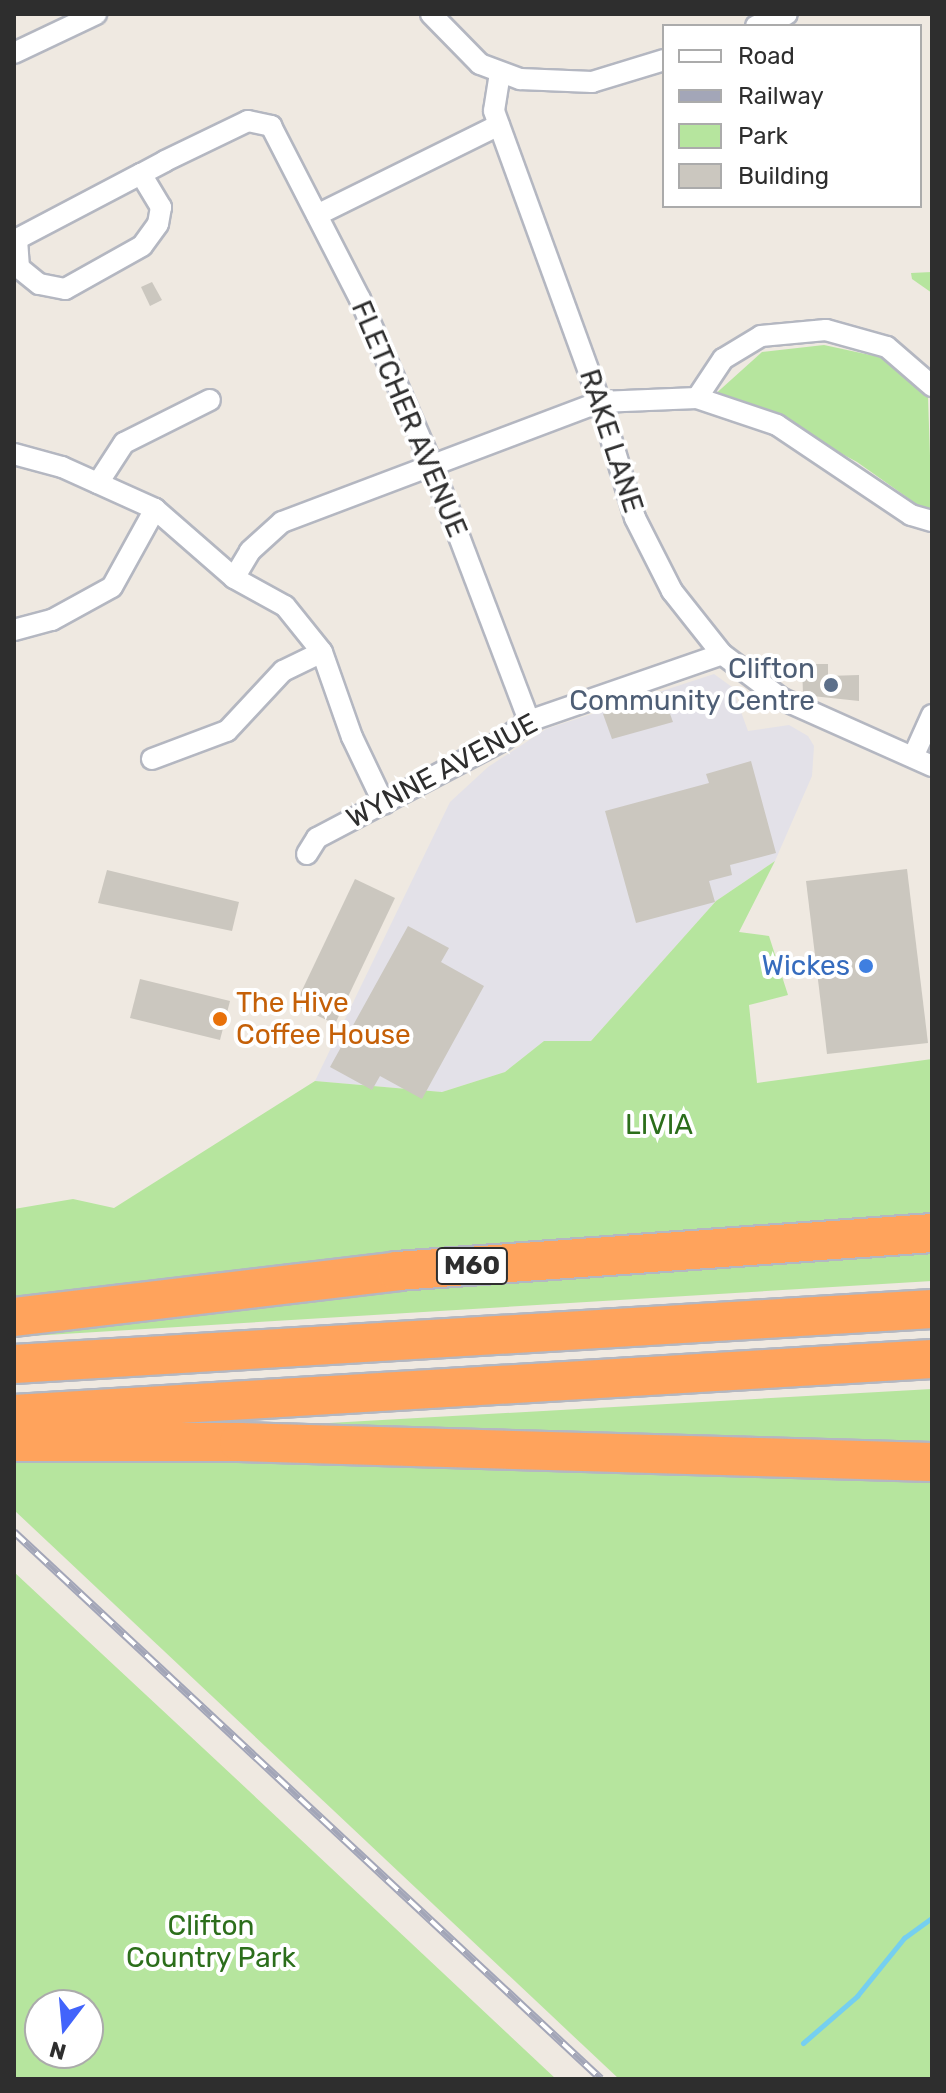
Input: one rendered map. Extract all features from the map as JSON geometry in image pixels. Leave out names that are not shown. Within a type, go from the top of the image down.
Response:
[{"type":"highway","name":"M60","points":[[14,1317],[397,1271],[932,1233]]},
{"type":"highway","points":[[14,1364],[932,1309]]},
{"type":"highway","points":[[14,1414],[932,1359]]},
{"type":"highway","points":[[14,1442],[239,1442],[932,1462]]},
{"type":"street","points":[[14,53],[96,14]]},
{"type":"street","points":[[431,14],[465,52],[500,73],[541,82],[592,82],[662,61]]},
{"type":"street","points":[[761,24],[787,14]]},
{"type":"street","name":"RAKE LANE","points":[[500,73],[494,111],[600,402],[635,518],[672,591],[722,654],[782,699],[922,761]]},
{"type":"street","name":"FLETCHER AVENUE","points":[[141,174],[248,121],[271,126],[360,299],[433,468],[529,721]]},
{"type":"street","points":[[317,215],[499,125]]},
{"type":"street","points":[[141,174],[161,207],[158,224],[142,246],[65,289],[39,284],[19,268],[17,239],[141,174]]},
{"type":"street","points":[[697,398],[723,359],[761,336],[826,330],[887,347],[932,386]]},
{"type":"street","points":[[234,578],[250,551],[282,522],[433,468],[600,402],[697,398],[777,425],[911,515],[932,521]]},
{"type":"street","points":[[98,483],[124,443],[210,400]]},
{"type":"street","points":[[14,454],[98,483],[155,509],[234,578],[285,606],[322,652],[352,737],[384,804]]},
{"type":"street","points":[[14,630],[52,620],[112,587],[155,509]]},
{"type":"street","points":[[152,759],[227,731],[283,671],[322,652]]},
{"type":"street","name":"WYNNE AVENUE","points":[[307,854],[317,838],[384,804],[529,721],[722,654]]},
{"type":"street","points":[[922,761],[932,715]]},
{"type":"shaded area","points":[[714,674],[732,687],[748,731],[789,725],[808,736],[814,746],[812,776],[775,861],[716,901],[591,1041],[544,1041],[505,1072],[442,1092],[315,1081],[450,802],[488,767],[546,729]]},
{"type":"green space","points":[[932,272],[932,293],[912,279],[911,273]]},
{"type":"green space","points":[[824,345],[884,358],[928,397],[932,515],[857,462],[781,421],[712,397],[762,352]]},
{"type":"green space","name":"LIVIA","points":[[775,861],[739,932],[769,936],[788,995],[749,1005],[757,1083],[932,1059],[932,1214],[276,1265],[14,1297],[14,1209],[73,1199],[114,1208],[315,1081],[442,1092],[505,1072],[544,1041],[591,1041],[716,901]]},
{"type":"green space","points":[[932,1245],[932,1281],[14,1337],[14,1327],[205,1304]]},
{"type":"green space","points":[[932,1389],[932,1445],[224,1429]]},
{"type":"green space","points":[[121,1456],[932,1476],[932,2079],[619,2079],[14,1510],[14,1458]]},
{"type":"green space","name":"Clifton Country Park","points":[[14,1572],[233,1776],[556,2079],[14,2079]]},
{"type":"building","points":[[152,282],[162,300],[150,306],[141,287]]},
{"type":"building","name":"Clifton Community Centre","points":[[802,664],[828,664],[828,676],[859,675],[859,701],[803,695]]},
{"type":"building","points":[[662,692],[673,722],[612,739],[603,714]]},
{"type":"building","points":[[751,761],[776,853],[730,865],[732,875],[709,881],[715,902],[636,923],[605,811],[709,783],[706,774]]},
{"type":"building","points":[[907,869],[928,1043],[827,1054],[806,881]]},
{"type":"building","points":[[107,870],[239,902],[232,931],[98,903]]},
{"type":"building","points":[[355,879],[395,898],[335,1024],[295,1005]]},
{"type":"building","points":[[408,926],[449,948],[441,962],[484,986],[422,1099],[380,1076],[372,1090],[330,1067]]},
{"type":"building","points":[[140,979],[230,1001],[220,1040],[130,1018]]},
{"type":"waterway","points":[[803,2043],[857,1996],[904,1938],[932,1918]]},
{"type":"railway","points":[[14,1532],[601,2079]]},
{"type":"place","name":"Clifton Community Centre","points":[[831,685]]},
{"type":"place","name":"Wickes","points":[[866,966]]},
{"type":"place","name":"The Hive Coffee House","points":[[220,1019]]}]
